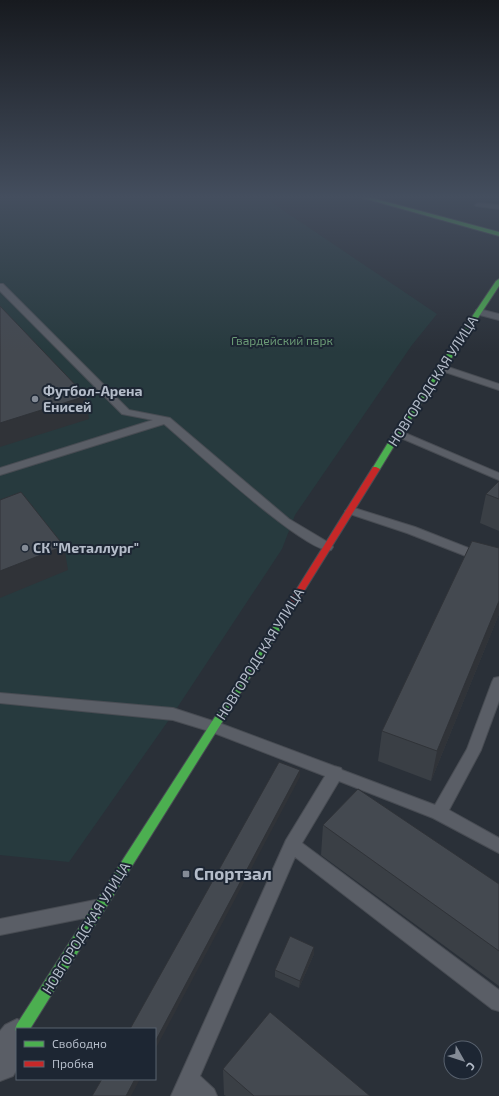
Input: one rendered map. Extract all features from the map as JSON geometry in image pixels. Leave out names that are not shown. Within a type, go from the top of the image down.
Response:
[{"type":"street","name":"НОВГОРОДСКАЯ УЛИЦА","points":[[23,1028],[351,511],[398,433],[499,281]]},
{"type":"street","points":[[0,1063],[16,1039]]},
{"type":"lane","points":[[0,286],[126,412],[166,420],[285,522],[327,547]]},
{"type":"lane","points":[[478,312],[499,317]]},
{"type":"lane","points":[[442,368],[499,386]]},
{"type":"lane","points":[[0,472],[166,420]]},
{"type":"lane","points":[[398,433],[499,476]]},
{"type":"lane","points":[[351,511],[411,530],[499,565]]},
{"type":"lane","points":[[439,813],[474,750],[499,682]]},
{"type":"lane","points":[[0,698],[173,714],[214,727],[336,772],[439,813],[499,846]]},
{"type":"lane","points":[[207,1096],[185,1087],[292,845],[336,772]]},
{"type":"lane","points":[[292,845],[499,1002]]},
{"type":"lane","points":[[0,927],[99,907]]},
{"type":"green space","name":"Гвардейский парк","points":[[0,249],[341,249],[437,314],[412,345],[295,515],[282,549],[173,714],[69,862],[0,855]]},
{"type":"building","name":"Футбол-Арена Енисей","points":[[0,306],[86,396],[0,423]]},
{"type":"building","points":[[499,481],[499,499],[486,494]]},
{"type":"building","points":[[21,492],[64,546],[0,571],[0,500]]},
{"type":"building","points":[[472,541],[499,548],[499,601],[437,751],[382,731]]},
{"type":"building","points":[[279,762],[300,770],[156,1040],[156,1028],[131,1028]]},
{"type":"building","points":[[358,789],[499,884],[499,951],[323,825]]},
{"type":"building","points":[[290,936],[314,947],[300,981],[275,970]]},
{"type":"building","points":[[270,1012],[370,1096],[254,1096],[223,1069]]},
{"type":"building","points":[[101,1080],[134,1080],[126,1096],[92,1096]]},
{"type":"traffic: fast","points":[[376,469],[398,433],[499,281]]},
{"type":"traffic: fast","points":[[23,1028],[283,618]]},
{"type":"traffic: jam","points":[[283,618],[376,469]]},
{"type":"place","name":"Футбол-Арена Енисей","points":[[35,399]]},
{"type":"place","name":"СК \"Металлург\"","points":[[25,548]]},
{"type":"place","name":"Спортзал","points":[[186,874]]}]
